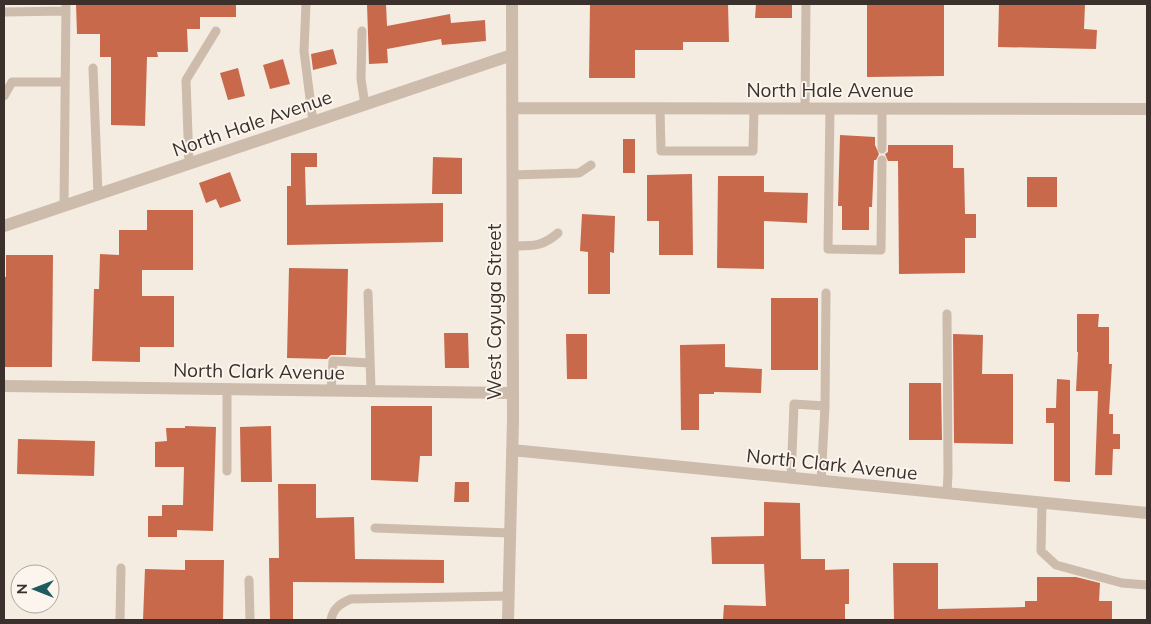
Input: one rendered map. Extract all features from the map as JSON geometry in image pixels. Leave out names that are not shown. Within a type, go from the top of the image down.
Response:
[{"type":"street","name":"West Cayuga Street","points":[[508,620],[513,393],[512,4]]},
{"type":"street","name":"North Hale Avenue","points":[[4,226],[512,55]]},
{"type":"street","name":"North Hale Avenue","points":[[512,108],[1147,109]]},
{"type":"street","name":"North Clark Avenue","points":[[4,386],[513,393]]},
{"type":"street","name":"North Clark Avenue","points":[[512,450],[1147,513]]},
{"type":"lane","points":[[306,4],[304,51],[313,122]]},
{"type":"lane","points":[[805,108],[806,4]]},
{"type":"lane","points":[[4,12],[66,8],[64,206]]},
{"type":"lane","points":[[188,164],[186,80],[216,31]]},
{"type":"lane","points":[[362,31],[360,79],[365,104]]},
{"type":"lane","points":[[93,68],[98,194]]},
{"type":"lane","points":[[4,96],[12,82],[65,82]]},
{"type":"lane","points":[[660,108],[661,151],[754,151],[754,108]]},
{"type":"lane","points":[[830,108],[828,249],[881,250],[882,160]]},
{"type":"lane","points":[[882,108],[882,149]]},
{"type":"lane","points":[[512,176],[579,173],[591,165]]},
{"type":"lane","points":[[512,246],[536,246],[548,242],[558,233]]},
{"type":"lane","points":[[368,293],[372,391]]},
{"type":"lane","points":[[821,482],[825,406],[826,293]]},
{"type":"lane","points":[[947,314],[947,494]]},
{"type":"lane","points":[[331,391],[333,361],[370,364]]},
{"type":"lane","points":[[227,389],[227,471]]},
{"type":"lane","points":[[791,478],[794,404],[825,406]]},
{"type":"lane","points":[[1042,504],[1041,551],[1056,565],[1122,583],[1147,585]]},
{"type":"lane","points":[[375,528],[510,533]]},
{"type":"lane","points":[[120,620],[121,568]]},
{"type":"lane","points":[[249,580],[250,620]]},
{"type":"lane","points":[[331,620],[332,614],[340,603],[351,599],[509,596]]},
{"type":"building","points":[[76,4],[236,4],[236,17],[200,17],[200,29],[187,29],[188,52],[157,52],[158,57],[147,57],[145,126],[111,125],[111,57],[100,57],[100,34],[77,34]]},
{"type":"building","points":[[367,4],[386,4],[387,26],[450,14],[451,23],[485,20],[486,41],[442,45],[441,39],[387,49],[388,63],[369,64]]},
{"type":"building","points":[[590,4],[728,4],[729,42],[683,42],[683,50],[635,50],[635,78],[589,78]]},
{"type":"building","points":[[756,4],[792,4],[792,18],[755,18]]},
{"type":"building","points":[[867,4],[944,4],[944,76],[867,77]]},
{"type":"building","points":[[999,4],[1085,4],[1084,29],[1097,30],[1096,49],[998,47]]},
{"type":"building","points":[[333,49],[337,64],[313,70],[311,54]]},
{"type":"building","points":[[283,59],[290,84],[270,89],[263,65]]},
{"type":"building","points":[[238,68],[245,96],[228,100],[220,73]]},
{"type":"building","points":[[840,135],[875,137],[875,145],[879,154],[876,160],[874,160],[872,207],[869,207],[869,230],[842,230],[842,206],[838,206]]},
{"type":"building","points":[[623,139],[635,139],[635,173],[623,173]]},
{"type":"building","points":[[888,145],[953,145],[953,168],[964,168],[965,214],[976,214],[976,238],[965,238],[965,273],[899,274],[898,161],[888,161],[885,154],[888,152]]},
{"type":"building","points":[[291,153],[317,153],[317,167],[305,167],[306,205],[443,203],[443,242],[287,245],[287,186],[291,186]]},
{"type":"building","points":[[433,157],[462,158],[462,194],[432,194]]},
{"type":"building","points":[[230,172],[241,201],[220,208],[216,199],[206,203],[199,183]]},
{"type":"building","points":[[692,174],[693,255],[659,255],[659,221],[647,221],[647,175]]},
{"type":"building","points":[[718,176],[764,176],[764,192],[808,193],[807,223],[764,221],[764,269],[717,268]]},
{"type":"building","points":[[1027,177],[1057,177],[1057,207],[1027,207]]},
{"type":"building","points":[[147,210],[193,210],[193,270],[142,270],[142,296],[174,296],[174,347],[140,347],[140,362],[92,361],[94,289],[99,289],[100,254],[119,255],[119,230],[147,230]]},
{"type":"building","points":[[582,214],[615,216],[614,253],[610,252],[610,294],[588,294],[588,252],[580,251]]},
{"type":"building","points":[[6,255],[53,255],[52,367],[5,367],[4,277],[6,277]]},
{"type":"building","points":[[289,268],[348,269],[346,355],[331,355],[327,359],[287,358]]},
{"type":"building","points":[[771,298],[818,298],[818,370],[771,370]]},
{"type":"building","points":[[1077,314],[1099,314],[1098,327],[1109,327],[1109,364],[1112,364],[1109,414],[1113,414],[1113,434],[1120,434],[1120,449],[1113,449],[1112,475],[1095,475],[1098,391],[1076,391]]},
{"type":"building","points":[[444,333],[468,333],[469,368],[445,368]]},
{"type":"building","points":[[566,334],[587,334],[587,379],[567,379]]},
{"type":"building","points":[[953,334],[983,335],[982,374],[1013,374],[1013,444],[954,443]]},
{"type":"building","points":[[725,344],[725,367],[762,369],[761,393],[714,392],[714,394],[699,394],[699,430],[681,430],[680,345]]},
{"type":"building","points":[[1057,379],[1070,380],[1070,482],[1054,481],[1054,423],[1046,423],[1046,408],[1056,408]]},
{"type":"building","points":[[909,383],[941,383],[942,440],[909,440]]},
{"type":"building","points":[[371,406],[432,406],[432,456],[420,456],[418,482],[371,480]]},
{"type":"building","points":[[185,426],[216,427],[213,531],[177,530],[177,537],[148,537],[148,516],[162,516],[162,505],[183,505],[184,467],[155,467],[155,442],[167,441],[166,428],[185,428]]},
{"type":"building","points":[[271,426],[272,482],[241,482],[240,427]]},
{"type":"building","points":[[18,439],[95,441],[94,476],[17,474]]},
{"type":"building","points":[[455,482],[469,482],[469,502],[454,502]]},
{"type":"building","points":[[278,484],[316,484],[316,518],[354,517],[355,559],[444,560],[444,583],[293,582],[293,620],[270,620],[269,558],[279,558]]},
{"type":"building","points":[[764,502],[800,503],[801,559],[825,559],[825,570],[849,569],[849,604],[845,604],[845,620],[723,620],[724,605],[766,606],[764,564],[712,564],[711,537],[764,536]]},
{"type":"building","points":[[185,560],[224,560],[223,620],[143,620],[145,569],[185,570]]},
{"type":"building","points":[[893,563],[938,563],[938,609],[1025,607],[1025,601],[1037,601],[1037,577],[1076,577],[1100,583],[1099,601],[1112,601],[1112,620],[894,620]]}]
